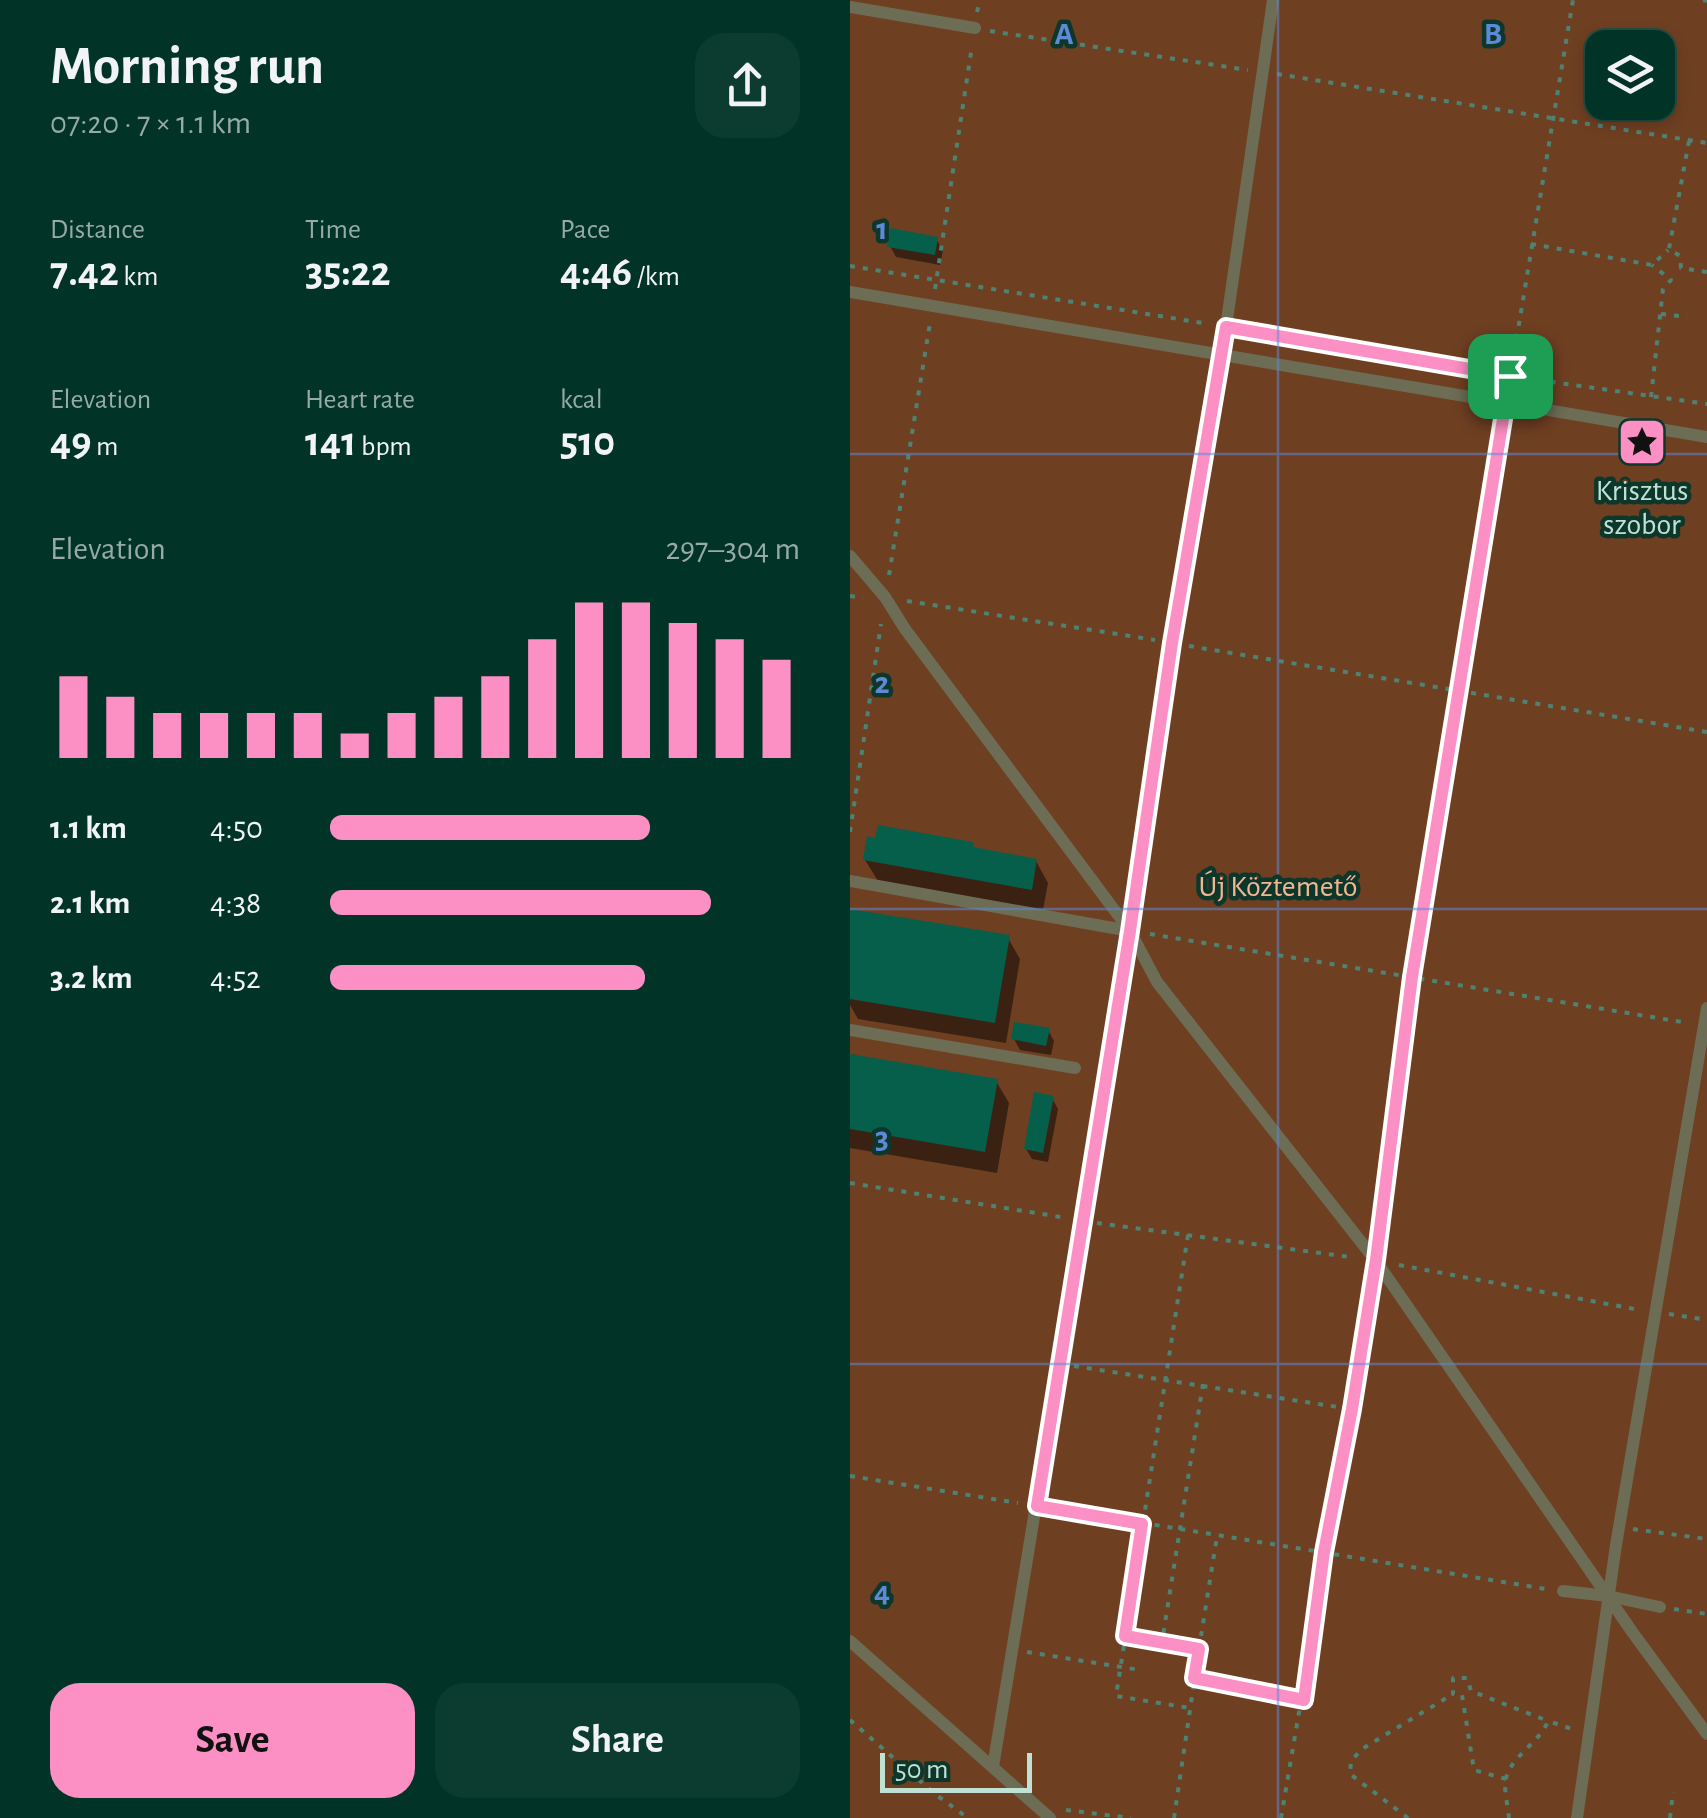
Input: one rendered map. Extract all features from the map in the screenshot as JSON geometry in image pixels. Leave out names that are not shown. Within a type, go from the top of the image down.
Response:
[{"type":"lane","points":[[993,1767],[1130,931],[1172,643],[1222,354],[1273,0]]},
{"type":"lane","points":[[850,7],[974,28]]},
{"type":"lane","points":[[850,292],[1707,437]]},
{"type":"lane","points":[[850,556],[885,597],[904,630],[1130,931],[1157,982],[1376,1260],[1707,1734]]},
{"type":"lane","points":[[850,881],[1130,931]]},
{"type":"lane","points":[[1576,1818],[1619,1527],[1707,1008]]},
{"type":"lane","points":[[850,1030],[1075,1068]]},
{"type":"lane","points":[[1563,1592],[1660,1607]]},
{"type":"lane","points":[[850,1641],[1050,1818]]},
{"type":"path","points":[[1281,1818],[1376,1260],[1412,977],[1573,0]]},
{"type":"path","points":[[850,832],[974,28],[1707,143]]},
{"type":"path","points":[[1669,249],[1689,140]]},
{"type":"path","points":[[1532,244],[1652,265],[1671,280],[1663,289],[1651,397]]},
{"type":"path","points":[[1652,265],[1660,253],[1669,249]]},
{"type":"path","points":[[1669,249],[1680,256],[1681,268],[1707,272]]},
{"type":"path","points":[[850,266],[1510,376],[1707,404]]},
{"type":"path","points":[[1660,314],[1687,316]]},
{"type":"path","points":[[885,597],[1707,732]]},
{"type":"path","points":[[1130,931],[1704,1026]]},
{"type":"path","points":[[850,1183],[1082,1221],[1376,1260],[1707,1320]]},
{"type":"path","points":[[1188,1235],[1116,1696],[1190,1708]]},
{"type":"path","points":[[1059,1364],[1352,1409]]},
{"type":"path","points":[[1162,1642],[1203,1384]]},
{"type":"path","points":[[850,1476],[1563,1592]]},
{"type":"path","points":[[1619,1527],[1707,1539]]},
{"type":"path","points":[[1174,1818],[1217,1536]]},
{"type":"path","points":[[1660,1607],[1707,1614]]},
{"type":"path","points":[[1125,1636],[1199,1649]]},
{"type":"path","points":[[1013,1649],[1140,1670]]},
{"type":"path","points":[[1194,1678],[1304,1700]]},
{"type":"path","points":[[1452,1694],[1454,1678],[1467,1678],[1471,1692]]},
{"type":"path","points":[[1408,1818],[1350,1774],[1351,1761],[1362,1749],[1452,1694],[1471,1692],[1588,1732]]},
{"type":"path","points":[[1462,1694],[1474,1770],[1506,1779]]},
{"type":"path","points":[[850,1720],[968,1818]]},
{"type":"path","points":[[1509,1818],[1506,1779],[1511,1767],[1544,1732],[1548,1721]]},
{"type":"path","points":[[1670,1818],[1673,1792]]},
{"type":"path","points":[[1036,1806],[1131,1818]]},
{"type":"green space","name":"Új Köztemető","points":[[850,0],[1707,0],[1707,1818],[850,1818]]},
{"type":"building","points":[[890,228],[938,237],[935,255],[887,247]]},
{"type":"building","points":[[878,825],[973,842],[973,847],[1037,859],[1032,890],[863,860],[867,836],[875,838]]},
{"type":"building","points":[[850,909],[1010,935],[995,1023],[850,999]]},
{"type":"building","points":[[1014,1022],[1050,1028],[1046,1046],[1011,1039]]},
{"type":"building","points":[[850,1054],[998,1079],[985,1152],[850,1129]]},
{"type":"building","points":[[1034,1092],[1054,1096],[1043,1153],[1024,1149]]},
{"type":"place","name":"Krisztus szobor","points":[[1642,442]]},
{"type":"route","points":[[1226,327],[1510,376],[1412,977],[1376,1260],[1324,1552],[1304,1700],[1194,1678],[1199,1649],[1125,1636],[1142,1524],[1037,1506],[1130,931],[1172,643],[1226,327]]}]
